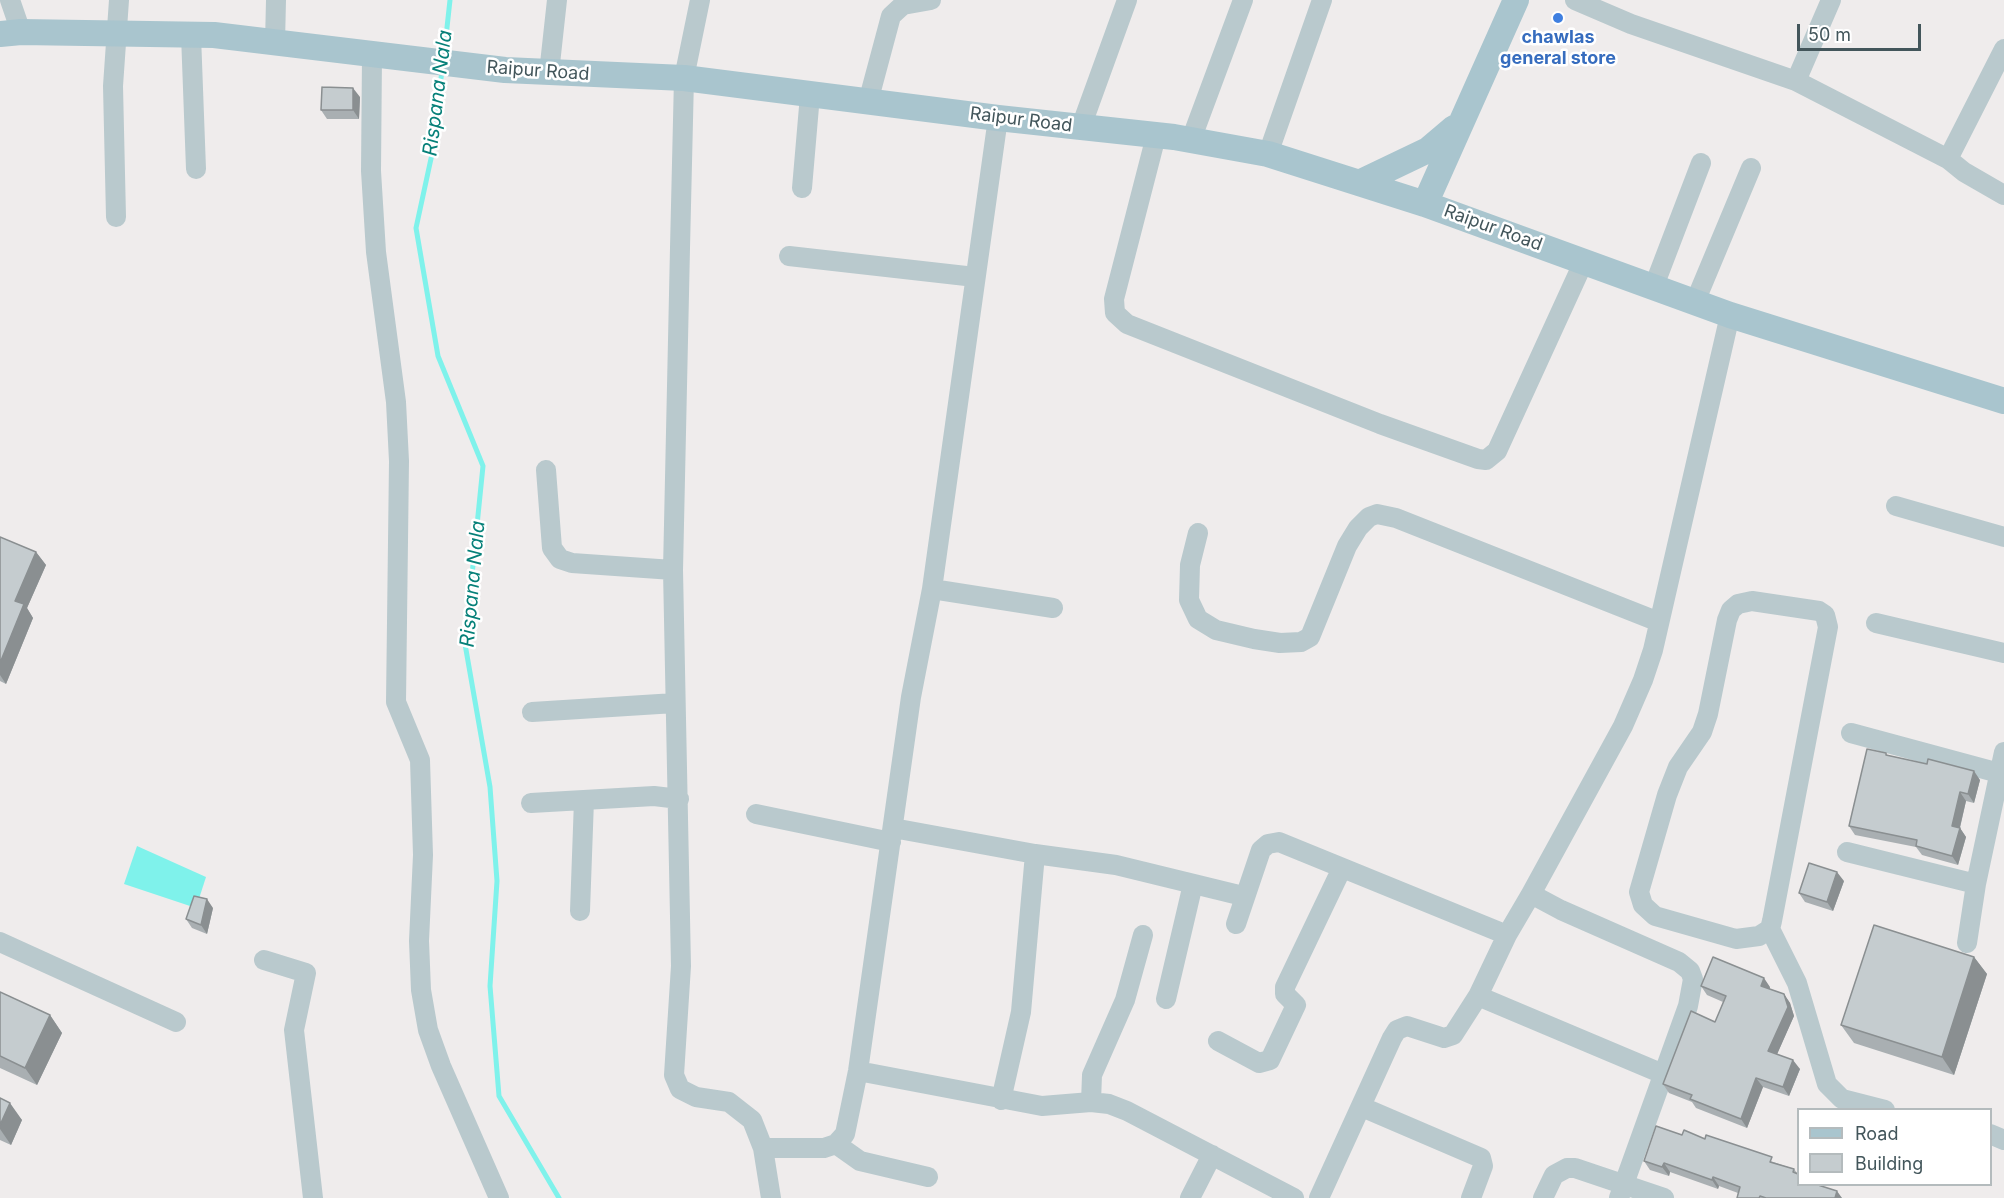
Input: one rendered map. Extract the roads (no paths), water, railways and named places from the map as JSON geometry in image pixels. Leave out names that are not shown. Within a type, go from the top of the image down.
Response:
[{"type":"main road","points":[[1425,204],[1516,0]]},
{"type":"main road","name":"Raipur Road","points":[[10,33],[214,35],[372,56],[505,70],[684,78],[1191,140],[1268,153],[1425,204],[1730,315],[2004,401]]},
{"type":"main road","points":[[1359,183],[1428,150],[1460,123]]},
{"type":"street","points":[[10,0],[10,33]]},
{"type":"street","points":[[116,217],[113,86],[119,0]]},
{"type":"street","points":[[275,43],[276,0]]},
{"type":"street","points":[[549,73],[557,0]]},
{"type":"street","points":[[700,0],[684,78],[673,570],[681,966],[674,1075],[680,1089],[696,1097],[729,1102],[752,1120],[763,1149],[771,1198]]},
{"type":"street","points":[[868,102],[891,16],[903,5],[931,0]]},
{"type":"street","points":[[1081,128],[1127,0]]},
{"type":"street","points":[[1191,140],[1243,0]]},
{"type":"street","points":[[1268,153],[1322,0]]},
{"type":"street","points":[[1575,0],[1631,24],[1796,81],[1948,159],[2004,195]]},
{"type":"street","points":[[1796,81],[1831,0]]},
{"type":"street","points":[[191,35],[196,169]]},
{"type":"street","points":[[1948,159],[2004,49]]},
{"type":"street","points":[[372,56],[371,171],[376,252],[396,402],[399,461],[396,702],[401,719],[412,736],[420,760],[423,855],[419,940],[421,990],[428,1030],[441,1066],[499,1198]]},
{"type":"street","points":[[802,188],[810,95]]},
{"type":"street","points":[[763,1149],[824,1148],[836,1144],[845,1134],[858,1071],[911,698],[932,589],[998,118]]},
{"type":"street","points":[[1156,136],[1114,298],[1115,313],[1127,324],[1470,457],[1486,460],[1497,451],[1584,261]]},
{"type":"street","points":[[1654,286],[1701,163]]},
{"type":"street","points":[[1695,302],[1751,168]]},
{"type":"street","points":[[789,256],[975,277]]},
{"type":"street","points":[[1319,1198],[1397,1030],[1407,1026],[1448,1037],[1456,1032],[1478,996],[1507,935],[1623,726],[1653,650],[1730,315]]},
{"type":"street","points":[[546,470],[552,548],[560,559],[573,563],[673,570]]},
{"type":"street","points":[[1896,506],[2004,537]]},
{"type":"street","points":[[1198,533],[1190,566],[1189,600],[1198,619],[1216,630],[1254,639],[1280,643],[1301,642],[1310,637],[1347,546],[1358,528],[1369,517],[1377,514],[1396,518],[1659,622]]},
{"type":"street","points":[[932,589],[1053,608]]},
{"type":"street","points":[[1770,929],[1752,938],[1736,939],[1647,911],[1639,891],[1656,825],[1670,786],[1678,767],[1702,732],[1708,714],[1727,620],[1731,610],[1738,604],[1752,601],[1820,611],[1825,615],[1828,627],[1770,929],[1797,983],[1827,1084],[1842,1100],[1876,1108]]},
{"type":"street","points":[[1876,623],[2004,653]]},
{"type":"street","points":[[532,712],[675,703]]},
{"type":"street","points":[[1851,733],[1999,773]]},
{"type":"street","points":[[1967,943],[1976,884],[2004,752]]},
{"type":"street","points":[[531,803],[654,796],[679,799]]},
{"type":"street","points":[[580,911],[584,800]]},
{"type":"street","points":[[756,814],[1116,865],[1243,896]]},
{"type":"street","points":[[1236,924],[1243,896],[1261,850],[1268,844],[1279,842],[1507,935]]},
{"type":"street","points":[[1847,852],[1976,884]]},
{"type":"street","points":[[1001,1100],[1021,1012],[1035,854]]},
{"type":"street","points":[[1218,1041],[1259,1063],[1270,1060],[1296,1005],[1285,994],[1285,987],[1342,868]]},
{"type":"street","points":[[1166,999],[1193,884]]},
{"type":"street","points":[[1531,894],[1561,910],[1679,962],[1690,971],[1692,979],[1688,1006],[1621,1191]]},
{"type":"street","points":[[1091,1102],[1092,1075],[1125,1000],[1143,935]]},
{"type":"street","points":[[0,942],[176,1022]]},
{"type":"street","points":[[264,960],[306,973],[294,1030],[313,1198]]},
{"type":"street","points":[[1478,996],[1663,1074]]},
{"type":"street","points":[[858,1071],[1042,1106],[1091,1102],[1108,1104],[1127,1110],[1294,1198]]},
{"type":"street","points":[[1362,1107],[1481,1158],[1483,1166],[1471,1198]]},
{"type":"street","points":[[836,1144],[860,1161],[928,1177]]},
{"type":"street","points":[[1190,1198],[1212,1155]]},
{"type":"street","points":[[1543,1198],[1554,1174],[1567,1168],[1621,1191],[1664,1198]]},
{"type":"water","points":[[137,846],[206,877],[196,908],[124,884]]},
{"type":"waterway","name":"Rispana Nala","points":[[444,55],[450,0]]},
{"type":"waterway","name":"Rispana Nala","points":[[442,70],[432,154],[416,228],[438,356],[483,466],[465,644],[490,787],[497,881],[490,986],[499,1096],[559,1198]]},
{"type":"place","name":"chawlas general store","points":[[1558,18]]}]
